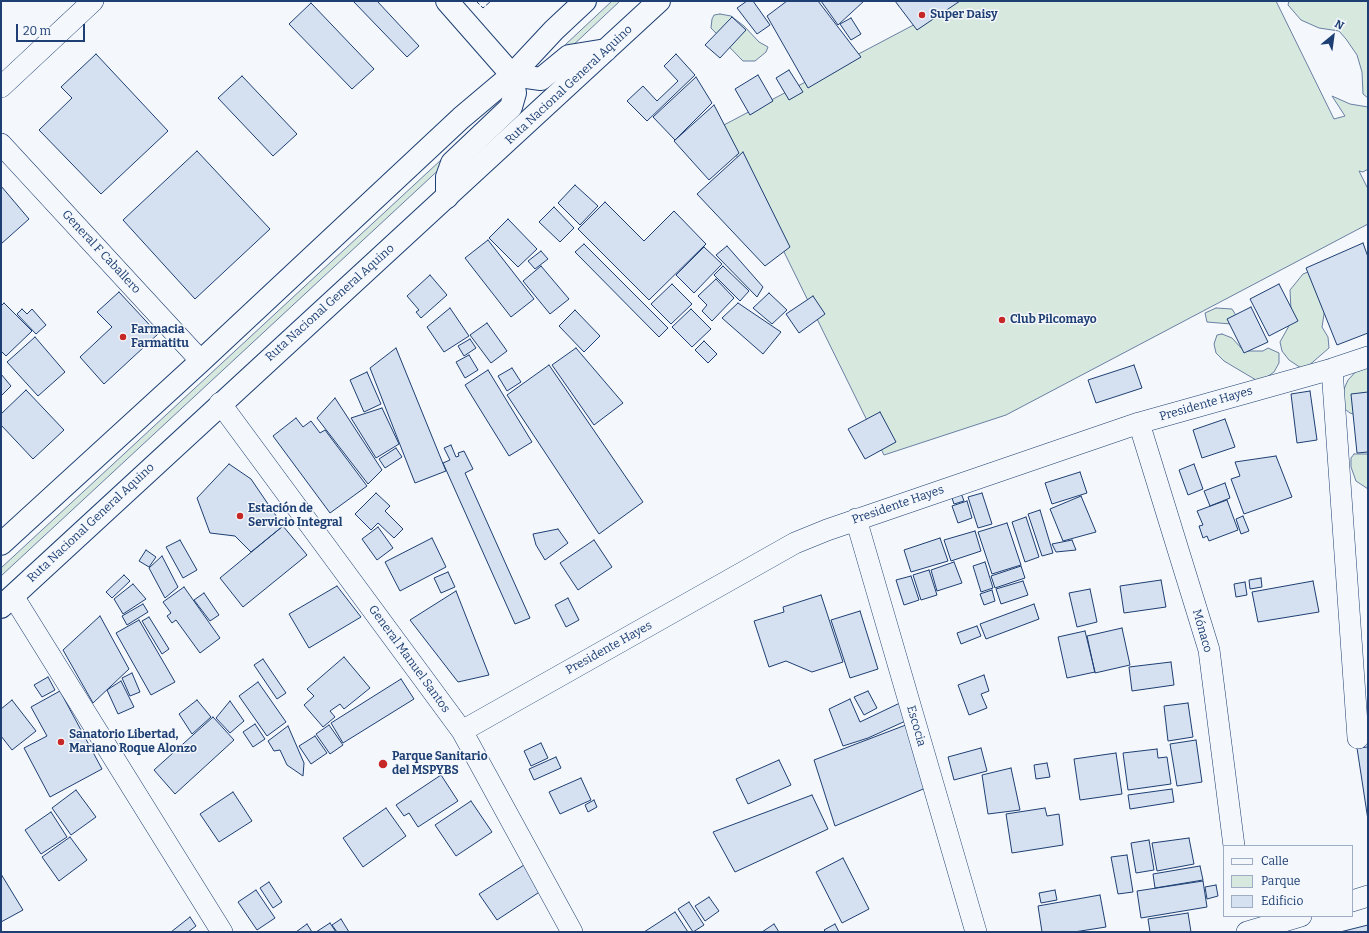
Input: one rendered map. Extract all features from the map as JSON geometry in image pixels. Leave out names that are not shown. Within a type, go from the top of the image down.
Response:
[{"type":"main road","points":[[446,197],[447,177],[452,163],[511,107],[516,93],[512,75],[447,1]]},
{"type":"main road","points":[[1,544],[201,361],[461,118],[512,75],[554,30],[585,1]]},
{"type":"main road","name":"Ruta Nacional General Aquino","points":[[7,601],[220,403],[659,1]]},
{"type":"main road","points":[[512,75],[541,79],[569,56],[606,50]]},
{"type":"street","points":[[1,87],[93,1]]},
{"type":"street","name":"General F Caballero","points":[[1,144],[201,361]]},
{"type":"street","name":"Presidente Hayes","points":[[462,731],[795,543],[856,519],[1139,423],[1332,369],[1368,357]]},
{"type":"street","points":[[1332,369],[1358,738]]},
{"type":"street","name":"General Manuel Santos","points":[[220,403],[462,731],[572,932]]},
{"type":"street","name":"Mónaco","points":[[1139,423],[1209,650],[1234,845]]},
{"type":"street","name":"Escocia","points":[[856,519],[976,932]]},
{"type":"street","points":[[7,601],[222,932]]},
{"type":"street","points":[[1353,901],[1368,896]]},
{"type":"street","points":[[1242,917],[1245,932],[1298,917]]},
{"type":"green space","points":[[612,1],[620,1],[569,49],[565,47],[565,45]]},
{"type":"green space","name":"Club Pilcomayo","points":[[959,1],[1276,1],[1334,119],[1345,116],[1332,96],[1350,104],[1368,107],[1368,169],[1363,172],[1359,171],[1368,189],[1368,224],[1006,415],[884,455],[722,126]]},
{"type":"green space","points":[[1289,1],[1368,1],[1368,98],[1363,94],[1362,72],[1357,55],[1346,39],[1339,31],[1319,28],[1301,20],[1288,5]]},
{"type":"green space","points":[[720,14],[731,16],[744,26],[759,42],[768,47],[766,52],[755,61],[743,61],[711,28],[714,15]]},
{"type":"green space","points":[[483,121],[487,125],[1,576],[1,568]]},
{"type":"green space","points":[[1308,272],[1313,273],[1325,308],[1322,327],[1328,337],[1329,348],[1307,367],[1301,368],[1289,360],[1282,351],[1280,342],[1290,324],[1290,290],[1303,274]]},
{"type":"green space","points":[[1216,308],[1232,309],[1237,317],[1231,324],[1207,322],[1205,313]]},
{"type":"green space","points":[[1222,334],[1232,338],[1243,350],[1263,351],[1268,348],[1279,353],[1279,363],[1274,372],[1267,377],[1256,380],[1224,361],[1216,353],[1214,344],[1217,335]]},
{"type":"green space","points":[[1368,361],[1368,419],[1350,413],[1342,407],[1340,398],[1348,380],[1362,365]]},
{"type":"green space","points":[[1354,454],[1368,454],[1368,489],[1356,481],[1351,467],[1351,458]]},
{"type":"building","points":[[353,1],[377,1],[419,46],[407,57]]},
{"type":"building","points":[[747,1],[753,1],[770,25],[757,34],[737,8]]},
{"type":"building","points":[[787,1],[818,1],[861,57],[808,88],[767,16]]},
{"type":"building","points":[[821,1],[864,1],[838,25]]},
{"type":"building","name":"Super Daisy","points":[[895,1],[960,1],[917,30]]},
{"type":"building","points":[[311,3],[374,69],[352,89],[289,24]]},
{"type":"building","points":[[732,17],[746,30],[720,58],[705,45]]},
{"type":"building","points":[[851,18],[861,34],[851,40],[840,24]]},
{"type":"building","points":[[96,54],[168,131],[101,194],[39,130],[72,98],[61,87]]},
{"type":"building","points":[[676,54],[695,75],[647,121],[627,101],[643,86],[657,101],[678,81],[664,66]]},
{"type":"building","points":[[789,70],[803,92],[789,100],[776,78]]},
{"type":"building","points":[[758,75],[773,101],[750,115],[735,89]]},
{"type":"building","points":[[242,76],[297,134],[273,156],[218,98]]},
{"type":"building","points":[[696,77],[712,103],[675,140],[653,117]]},
{"type":"building","points":[[714,105],[739,153],[709,180],[674,141]]},
{"type":"building","points":[[197,151],[270,229],[195,299],[123,220]]},
{"type":"building","points":[[743,152],[790,247],[765,266],[697,194]]},
{"type":"building","points":[[575,185],[598,206],[580,225],[558,203]]},
{"type":"building","points":[[1,186],[29,219],[1,244]]},
{"type":"building","points":[[605,202],[644,241],[674,211],[706,244],[649,300],[578,229]]},
{"type":"building","points":[[554,207],[574,228],[560,242],[539,222]]},
{"type":"building","points":[[508,219],[537,249],[518,267],[489,238]]},
{"type":"building","points":[[488,240],[534,299],[511,317],[465,258]]},
{"type":"building","points":[[1363,243],[1368,257],[1368,333],[1337,345],[1306,268]]},
{"type":"building","points":[[584,244],[668,328],[659,337],[575,252]]},
{"type":"building","points":[[727,246],[763,287],[757,297],[716,255]]},
{"type":"building","points":[[704,247],[722,264],[694,293],[676,275]]},
{"type":"building","points":[[541,251],[548,259],[535,269],[528,261]]},
{"type":"building","points":[[541,266],[569,299],[550,314],[523,281]]},
{"type":"building","points":[[723,266],[749,291],[740,301],[714,275]]},
{"type":"building","points":[[430,275],[447,295],[421,318],[416,312],[419,310],[407,296]]},
{"type":"building","points":[[716,279],[734,298],[712,321],[702,311],[707,305],[698,296]]},
{"type":"building","points":[[672,284],[692,304],[671,324],[651,304]]},
{"type":"building","points":[[1279,284],[1298,321],[1269,336],[1250,299]]},
{"type":"building","points":[[119,292],[158,334],[104,384],[80,357],[112,327],[97,312]]},
{"type":"building","points":[[769,293],[787,310],[772,324],[753,308]]},
{"type":"building","points":[[813,296],[825,314],[799,333],[786,314]]},
{"type":"building","points":[[4,303],[32,331],[6,356],[1,351],[1,306]]},
{"type":"building","points":[[738,303],[781,332],[763,354],[722,318]]},
{"type":"building","points":[[1251,307],[1268,342],[1244,353],[1227,319]]},
{"type":"building","points":[[450,308],[469,336],[444,352],[427,327]]},
{"type":"building","points":[[22,309],[27,314],[32,309],[46,325],[36,334],[17,314]]},
{"type":"building","points":[[691,309],[711,329],[692,347],[672,327]]},
{"type":"building","points":[[575,310],[600,336],[584,352],[559,326]]},
{"type":"building","points":[[487,323],[507,351],[491,363],[470,335]]},
{"type":"building","points":[[35,337],[65,372],[38,396],[7,362]]},
{"type":"building","points":[[470,339],[476,348],[464,356],[458,346]]},
{"type":"building","points":[[704,341],[717,354],[708,363],[695,350]]},
{"type":"building","points":[[396,348],[446,471],[415,483],[370,368]]},
{"type":"building","points":[[576,348],[623,403],[594,425],[552,365]]},
{"type":"building","points":[[469,355],[478,370],[465,378],[456,362]]},
{"type":"building","points":[[549,365],[643,502],[599,534],[507,395]]},
{"type":"building","points":[[1134,365],[1142,388],[1096,403],[1088,380]]},
{"type":"building","points":[[512,368],[521,382],[507,391],[498,376]]},
{"type":"building","points":[[488,370],[532,442],[509,456],[465,385]]},
{"type":"building","points":[[367,372],[381,404],[364,412],[350,380]]},
{"type":"building","points":[[1,374],[11,386],[1,396]]},
{"type":"building","points":[[26,390],[64,430],[33,459],[1,425],[1,414]]},
{"type":"building","points":[[1310,391],[1317,440],[1297,443],[1291,394]]},
{"type":"building","points":[[1368,392],[1368,452],[1357,453],[1351,394]]},
{"type":"building","points":[[335,398],[382,470],[368,484],[317,418]]},
{"type":"building","points":[[382,408],[399,444],[376,458],[351,418]]},
{"type":"building","points":[[880,412],[896,442],[865,459],[848,429]]},
{"type":"building","points":[[296,418],[303,427],[311,421],[320,433],[325,430],[367,486],[330,513],[273,436]]},
{"type":"building","points":[[1225,419],[1235,447],[1202,458],[1193,430]]},
{"type":"building","points":[[451,445],[456,457],[459,456],[458,453],[464,451],[473,469],[465,473],[530,618],[515,624],[443,463],[450,460],[444,448]]},
{"type":"building","points":[[396,448],[402,457],[385,468],[379,459]]},
{"type":"building","points":[[1276,456],[1292,497],[1244,514],[1231,479],[1240,476],[1235,462]]},
{"type":"building","name":"Estación de Servicio Integral","points":[[229,464],[251,479],[283,526],[251,552],[235,536],[210,533],[197,498]]},
{"type":"building","points":[[1194,464],[1203,489],[1188,495],[1179,470]]},
{"type":"building","points":[[1080,472],[1087,493],[1052,504],[1045,483]]},
{"type":"building","points":[[1225,483],[1230,498],[1210,506],[1204,491]]},
{"type":"building","points":[[376,493],[390,506],[385,511],[403,529],[394,538],[378,523],[371,530],[355,514]]},
{"type":"building","points":[[961,493],[964,501],[954,504],[951,495]]},
{"type":"building","points":[[982,493],[992,524],[978,528],[968,497]]},
{"type":"building","points":[[1081,496],[1096,532],[1063,541],[1050,509]]},
{"type":"building","points":[[1227,500],[1238,530],[1209,541],[1207,536],[1203,538],[1199,526],[1203,525],[1197,511]]},
{"type":"building","points":[[967,501],[972,518],[958,523],[952,506]]},
{"type":"building","points":[[1040,510],[1053,553],[1042,556],[1028,514]]},
{"type":"building","points":[[1243,516],[1249,531],[1241,534],[1236,519]]},
{"type":"building","points":[[1026,517],[1039,557],[1025,562],[1012,522]]},
{"type":"building","points":[[1007,523],[1021,565],[992,574],[978,532]]},
{"type":"building","points":[[283,526],[307,555],[243,607],[220,578]]},
{"type":"building","points":[[378,527],[393,548],[377,560],[362,539]]},
{"type":"building","points":[[558,529],[568,543],[545,560],[536,545],[533,534]]},
{"type":"building","points":[[975,531],[981,551],[951,561],[944,540]]},
{"type":"building","points":[[432,538],[446,567],[400,591],[385,562]]},
{"type":"building","points":[[940,538],[948,561],[911,572],[904,550]]},
{"type":"building","points":[[180,540],[197,570],[183,578],[166,547]]},
{"type":"building","points":[[594,540],[612,567],[578,590],[560,563]]},
{"type":"building","points":[[1072,540],[1076,550],[1056,552],[1052,544]]},
{"type":"building","points":[[146,550],[156,557],[149,567],[139,561]]},
{"type":"building","points":[[162,556],[178,587],[165,598],[149,568]]},
{"type":"building","points":[[954,562],[962,583],[937,591],[931,570]]},
{"type":"building","points":[[985,562],[993,588],[981,592],[973,566]]},
{"type":"building","points":[[1021,566],[1025,578],[995,588],[991,576]]},
{"type":"building","points":[[929,570],[937,595],[921,600],[913,575]]},
{"type":"building","points":[[448,572],[455,587],[441,593],[434,578]]},
{"type":"building","points":[[124,575],[130,581],[112,598],[106,592]]},
{"type":"building","points":[[911,576],[919,600],[904,605],[896,580]]},
{"type":"building","points":[[1261,578],[1262,587],[1250,589],[1249,580]]},
{"type":"building","points":[[1161,580],[1166,607],[1124,613],[1120,586]]},
{"type":"building","points":[[1023,581],[1028,595],[1001,604],[996,589]]},
{"type":"building","points":[[1313,581],[1319,612],[1258,622],[1252,592]]},
{"type":"building","points":[[1245,582],[1247,595],[1236,597],[1234,584]]},
{"type":"building","points":[[133,584],[146,599],[123,614],[114,599]]},
{"type":"building","points":[[337,586],[361,617],[309,648],[289,614]]},
{"type":"building","points":[[184,587],[220,638],[200,653],[176,620],[172,623],[167,616],[171,613],[163,602]]},
{"type":"building","points":[[1090,589],[1097,622],[1077,627],[1069,593]]},
{"type":"building","points":[[992,590],[995,601],[984,605],[980,594]]},
{"type":"building","points":[[456,591],[489,675],[458,682],[410,620]]},
{"type":"building","points":[[204,593],[219,615],[210,621],[194,600]]},
{"type":"building","points":[[821,595],[843,662],[812,672],[786,661],[769,667],[754,621],[784,612],[783,607]]},
{"type":"building","points":[[568,598],[579,620],[566,627],[555,605]]},
{"type":"building","points":[[143,604],[148,612],[127,625],[122,616]]},
{"type":"building","points":[[1034,604],[1039,619],[986,639],[980,624]]},
{"type":"building","points":[[860,611],[878,669],[850,678],[831,620]]},
{"type":"building","points":[[100,616],[129,669],[93,703],[63,650]]},
{"type":"building","points":[[149,617],[169,649],[162,654],[142,621]]},
{"type":"building","points":[[139,620],[175,682],[151,695],[116,633]]},
{"type":"building","points":[[977,626],[981,636],[961,644],[957,633]]},
{"type":"building","points":[[1122,628],[1130,665],[1095,673],[1087,636]]},
{"type":"building","points":[[1085,631],[1095,672],[1067,678],[1058,637]]},
{"type":"building","points":[[344,657],[370,688],[344,709],[340,704],[330,711],[335,717],[323,727],[304,705],[314,696],[307,689]]},
{"type":"building","points":[[263,659],[286,693],[277,699],[254,665]]},
{"type":"building","points":[[1171,662],[1174,685],[1132,691],[1129,667]]},
{"type":"building","points":[[132,673],[140,692],[130,696],[122,678]]},
{"type":"building","points":[[984,675],[989,691],[981,694],[987,708],[969,715],[958,685]]},
{"type":"building","points":[[48,677],[55,690],[42,697],[34,685]]},
{"type":"building","points":[[401,679],[414,699],[343,743],[331,723]]},
{"type":"building","points":[[121,681],[134,707],[118,714],[107,690]]},
{"type":"building","points":[[258,682],[286,722],[267,736],[239,696]]},
{"type":"building","name":"Sanatorio Libertad, Mariano Roque Alonzo","points":[[60,691],[102,769],[50,797],[24,748],[47,736],[31,707]]},
{"type":"building","points":[[868,691],[877,708],[864,715],[854,697]]},
{"type":"building","points":[[850,699],[860,722],[902,702],[910,719],[868,738],[843,746],[829,709]]},
{"type":"building","points":[[12,700],[36,731],[12,750],[1,736],[1,709]]},
{"type":"building","points":[[197,700],[211,717],[192,734],[179,714]]},
{"type":"building","points":[[230,701],[244,721],[230,733],[216,718]]},
{"type":"building","points":[[1188,703],[1193,737],[1168,741],[1164,706]]},
{"type":"building","points":[[213,717],[234,740],[175,794],[154,770]]},
{"type":"building","points":[[911,723],[928,787],[835,826],[814,760]]},
{"type":"building","points":[[255,724],[265,739],[253,747],[243,732]]},
{"type":"building","points":[[329,725],[343,745],[330,754],[316,734]]},
{"type":"building","points":[[288,726],[304,763],[303,776],[287,765],[280,750],[274,751],[268,741]]},
{"type":"building","points":[[315,736],[327,753],[311,764],[299,746]]},
{"type":"building","points":[[1196,740],[1202,782],[1177,786],[1170,744]]},
{"type":"building","points":[[541,743],[548,758],[531,766],[524,751]]},
{"type":"building","points":[[1368,747],[1368,820],[1357,748]]},
{"type":"building","points":[[981,748],[987,771],[954,780],[948,757]]},
{"type":"building","points":[[1157,749],[1158,758],[1167,757],[1171,784],[1128,790],[1123,753]]},
{"type":"building","points":[[1116,753],[1122,794],[1080,800],[1074,759]]},
{"type":"building","points":[[556,757],[561,768],[534,780],[529,769]]},
{"type":"building","points":[[779,760],[791,785],[748,804],[736,779]]},
{"type":"building","points":[[1047,763],[1050,777],[1036,779],[1034,765]]},
{"type":"building","points":[[1011,768],[1020,810],[988,814],[982,775]]},
{"type":"building","points":[[441,775],[458,801],[418,827],[409,813],[404,816],[396,805]]},
{"type":"building","points":[[581,778],[591,800],[560,814],[549,792]]},
{"type":"building","points":[[1172,789],[1174,802],[1130,809],[1128,795]]},
{"type":"building","points":[[76,790],[96,817],[71,835],[52,808]]},
{"type":"building","points":[[233,792],[252,821],[219,842],[200,814]]},
{"type":"building","points":[[812,795],[828,829],[735,872],[713,832]]},
{"type":"building","points":[[594,800],[597,807],[588,812],[585,805]]},
{"type":"building","points":[[471,801],[492,832],[456,856],[435,825]]},
{"type":"building","points":[[386,808],[406,836],[363,867],[343,838]]},
{"type":"building","points":[[1045,808],[1047,816],[1059,814],[1063,845],[1012,853],[1006,814]]},
{"type":"building","points":[[51,812],[67,837],[41,854],[25,830]]},
{"type":"building","points":[[70,837],[87,860],[59,881],[42,857]]},
{"type":"building","points":[[1189,838],[1194,864],[1157,871],[1152,843]]},
{"type":"building","points":[[1149,840],[1154,870],[1136,873],[1131,843]]},
{"type":"building","points":[[1127,855],[1133,892],[1118,894],[1111,857]]},
{"type":"building","points":[[843,858],[869,909],[842,923],[816,872]]},
{"type":"building","points":[[524,865],[541,891],[497,920],[479,894]]},
{"type":"building","points":[[1200,866],[1203,880],[1155,888],[1153,874]]},
{"type":"building","points":[[1,874],[23,910],[1,922]]},
{"type":"building","points":[[1203,881],[1207,907],[1141,918],[1137,891]]},
{"type":"building","points":[[269,882],[282,902],[273,908],[260,888]]},
{"type":"building","points":[[1216,885],[1218,896],[1207,899],[1205,887]]},
{"type":"building","points":[[256,890],[275,918],[257,930],[238,902]]},
{"type":"building","points":[[1055,890],[1057,900],[1041,903],[1039,893]]},
{"type":"building","points":[[1100,895],[1106,927],[1074,932],[1042,932],[1038,906]]},
{"type":"building","points":[[709,897],[719,911],[705,921],[695,906]]},
{"type":"building","points":[[689,902],[704,925],[693,932],[678,909]]},
{"type":"building","points":[[675,912],[688,932],[644,932]]},
{"type":"building","points":[[1188,913],[1191,932],[1150,932],[1148,919]]},
{"type":"building","points":[[190,917],[196,926],[188,932],[171,932]]},
{"type":"building","points":[[341,919],[349,932],[337,932],[332,925]]},
{"type":"building","points":[[330,923],[336,932],[316,932]]},
{"type":"building","points":[[307,924],[312,932],[296,932]]},
{"type":"building","points":[[774,924],[779,932],[762,932]]},
{"type":"building","points":[[835,924],[839,932],[826,932],[824,930]]},
{"type":"building","points":[[1368,925],[1368,932],[1340,932]]},
{"type":"fence","points":[[476,1],[483,8],[491,1]]},
{"type":"place","name":"Super Daisy","points":[[922,15]]},
{"type":"place","name":"Club Pilcomayo","points":[[1002,320]]},
{"type":"place","name":"Farmacia Farmatitu","points":[[123,337]]},
{"type":"place","name":"Estación de Servicio Integral","points":[[240,516]]},
{"type":"place","name":"Sanatorio Libertad, Mariano Roque Alonzo","points":[[61,742]]},
{"type":"place","name":"Parque Sanitario del MSPYBS","points":[[383,764]]}]
